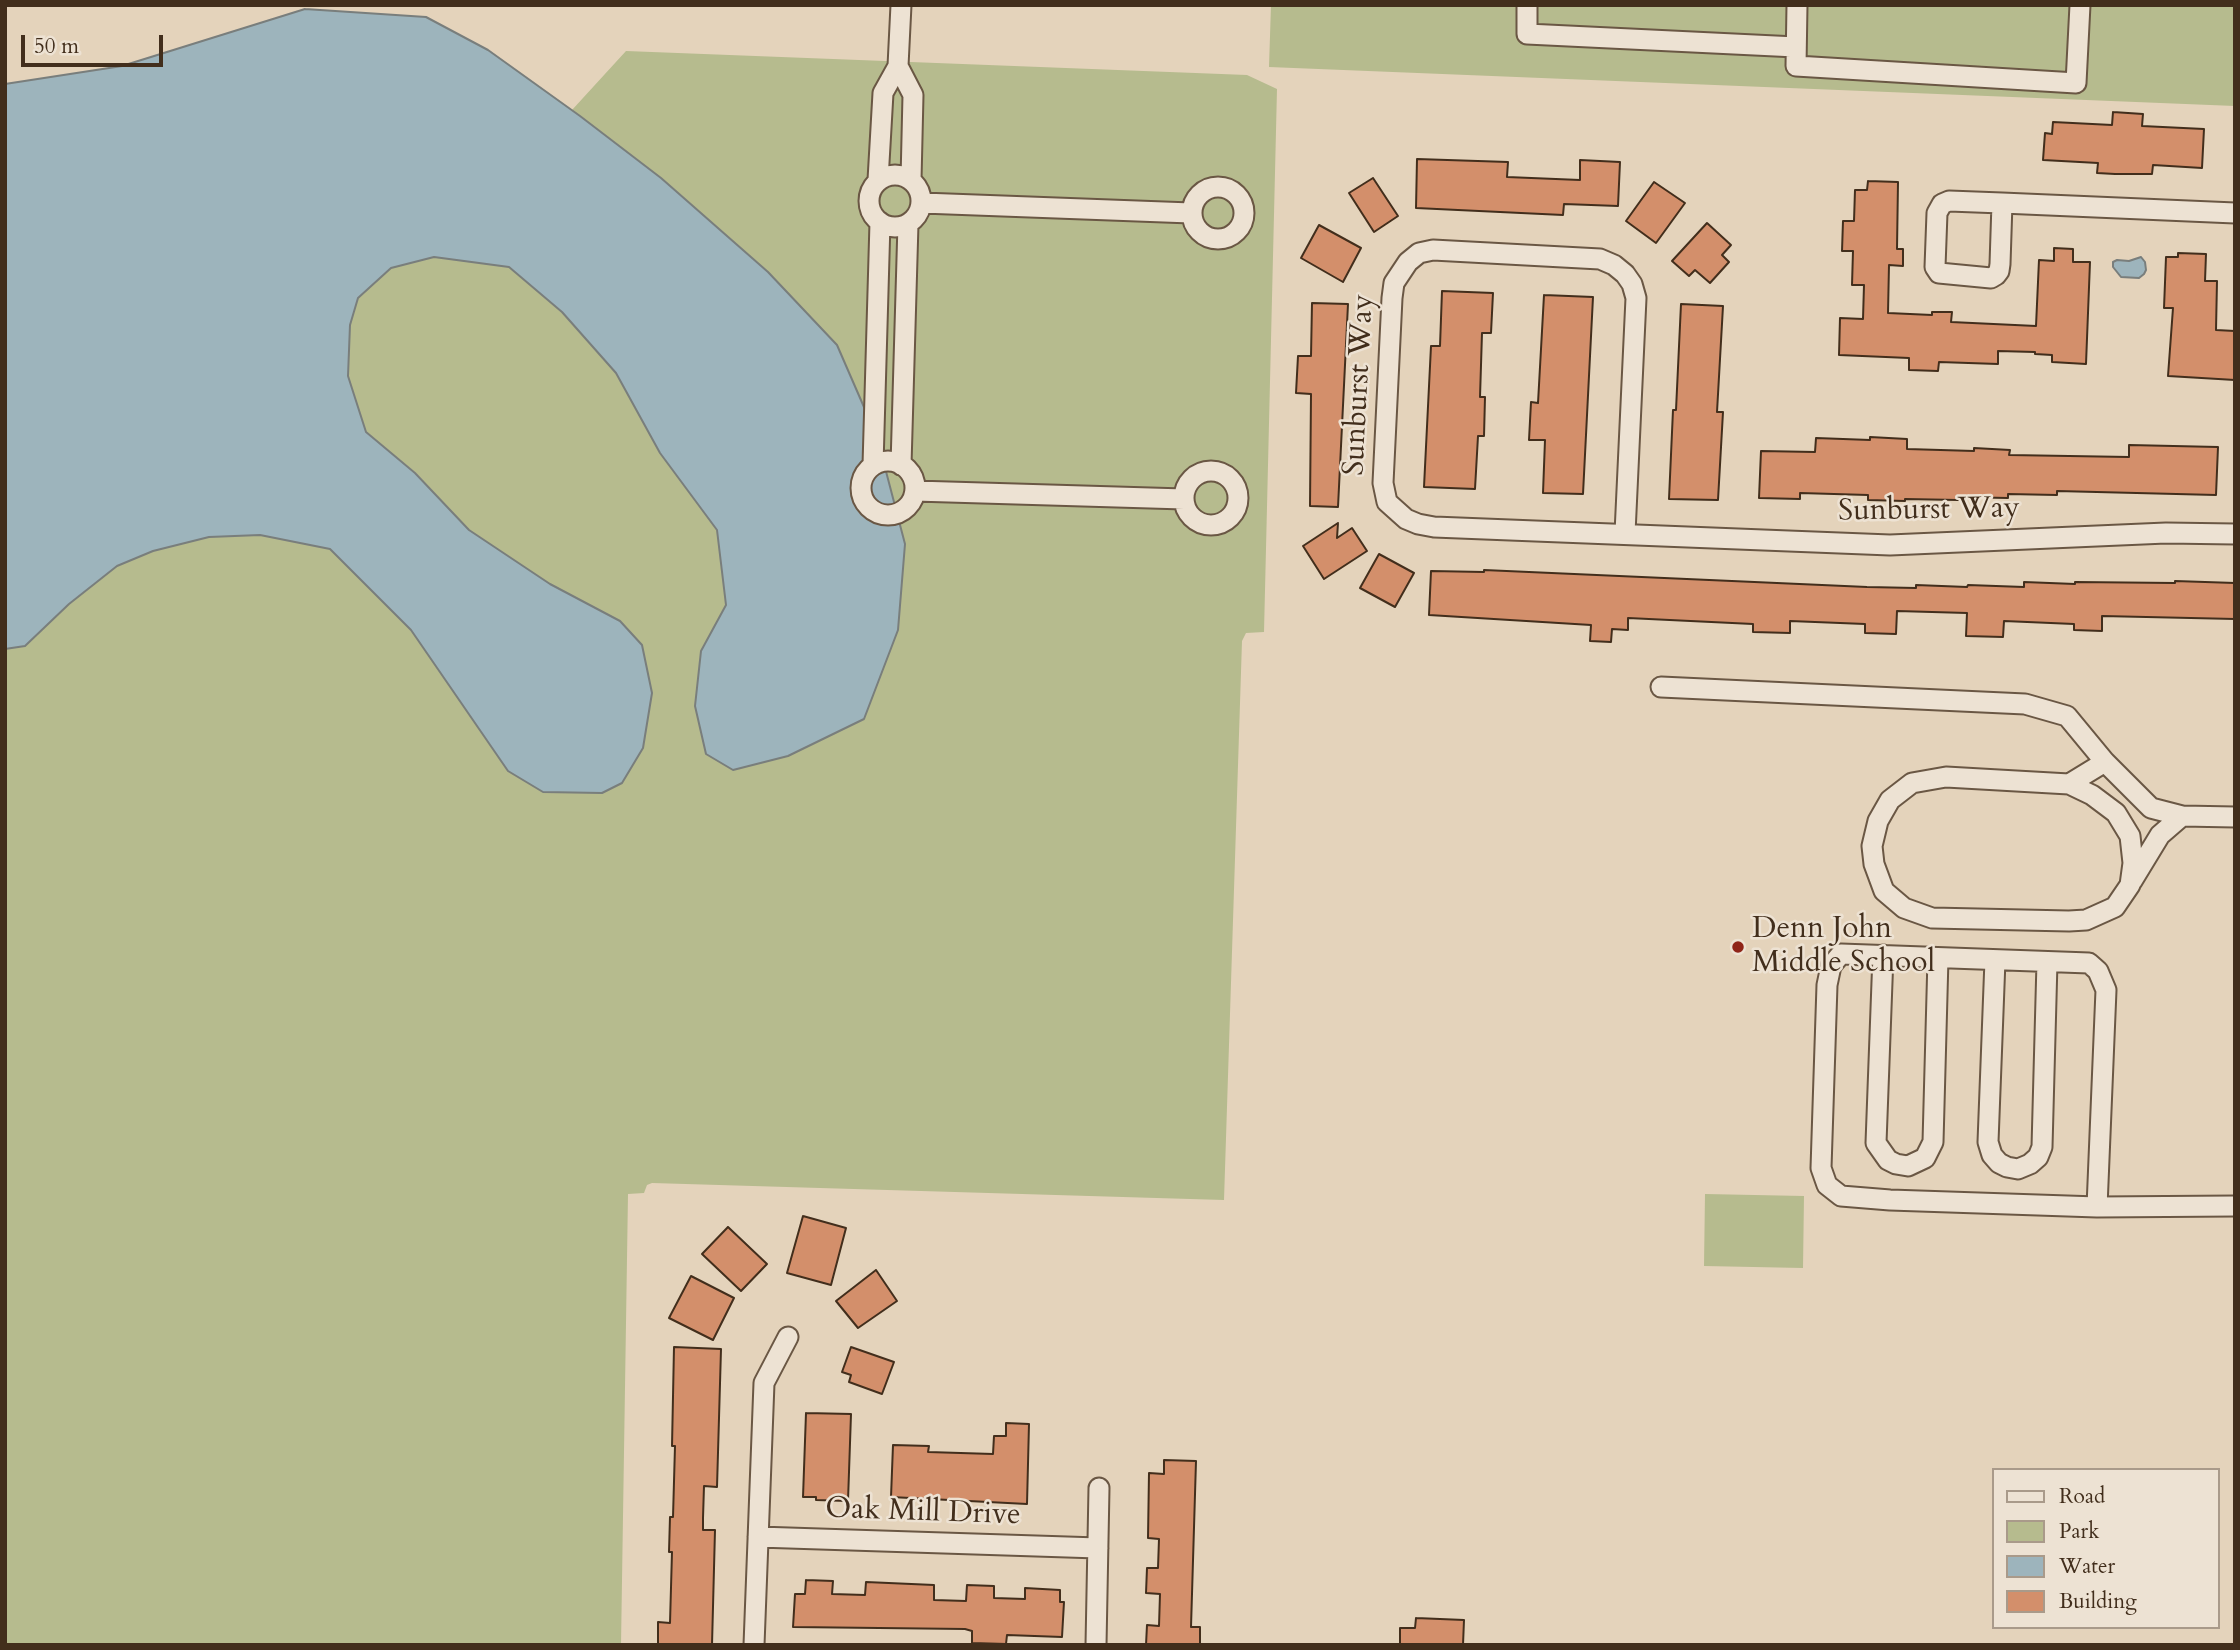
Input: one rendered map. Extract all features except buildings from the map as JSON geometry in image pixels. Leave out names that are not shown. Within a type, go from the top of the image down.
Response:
[{"type":"street","points":[[878,180],[895,174],[911,180],[921,194],[920,211],[908,224],[891,227],[880,222],[871,212],[869,204],[873,187],[878,180],[883,93],[898,66],[901,5]]},
{"type":"street","points":[[1527,5],[1527,34],[1796,47]]},
{"type":"street","points":[[1797,5],[1796,66],[2076,83],[2080,5]]},
{"type":"street","points":[[898,66],[913,95],[911,180]]},
{"type":"street","points":[[2002,203],[1999,271],[1991,278],[1939,273],[1936,267],[1937,213],[1942,204],[1950,201],[2002,203],[2235,213]]},
{"type":"street","points":[[922,203],[1191,213]]},
{"type":"street","points":[[873,465],[890,461],[901,465],[911,474],[915,491],[908,506],[901,512],[892,515],[874,512],[867,506],[860,489],[862,480],[873,465],[880,222]]},
{"type":"street","points":[[901,465],[908,224]]},
{"type":"street","name":"Sunburst Way","points":[[1625,533],[1636,298],[1632,284],[1625,274],[1600,259],[1433,250],[1419,253],[1408,262],[1394,283],[1392,298],[1383,483],[1387,502],[1406,519],[1434,527],[1890,545],[2166,533],[2235,534]]},
{"type":"street","points":[[915,491],[1184,499]]},
{"type":"street","points":[[1661,687],[2025,704],[2067,716],[2105,762],[2151,808],[2182,816],[2235,817]]},
{"type":"street","points":[[2069,784],[2105,762]]},
{"type":"street","points":[[2130,885],[2133,863],[2130,836],[2116,813],[2092,795],[2069,784],[1946,778],[1912,783],[1890,800],[1878,821],[1872,846],[1874,864],[1884,891],[1904,908],[1932,918],[2086,920],[2115,907],[2130,885],[2160,835],[2182,816]]},
{"type":"street","points":[[2097,1207],[2106,990],[2098,971],[2089,963],[1841,954],[1831,966],[1827,985],[1821,1168],[1827,1185],[1842,1196],[2097,1207],[2235,1206]]},
{"type":"street","points":[[1883,955],[1877,1143],[1888,1160],[1908,1166],[1925,1158],[1933,1142],[1938,958]]},
{"type":"street","points":[[1995,960],[1988,1142],[1992,1155],[1999,1163],[2018,1169],[2038,1157],[2042,1147],[2048,962]]},
{"type":"street","points":[[754,1645],[764,1383],[788,1337]]},
{"type":"street","points":[[1097,1645],[1099,1488]]},
{"type":"street","name":"Oak Mill Drive","points":[[758,1537],[1098,1548]]},
{"type":"green space","points":[[1271,5],[2235,5],[2235,106],[1269,67]]},
{"type":"green space","points":[[626,51],[1247,75],[1277,89],[1264,632],[1246,633],[1242,641],[1224,1200],[652,1183],[647,1185],[644,1193],[628,1194],[621,1645],[5,1645],[5,649],[25,645],[69,604],[117,566],[153,551],[209,537],[260,535],[331,549],[411,630],[508,771],[620,621],[550,584],[469,530],[416,473],[366,432],[348,376],[350,325],[358,298],[391,268],[434,257],[509,267],[562,312],[616,373],[660,453],[717,530],[726,605],[701,651],[733,770],[788,756],[864,719],[768,272],[661,178],[572,110]]},
{"type":"green space","points":[[1705,1194],[1804,1196],[1803,1268],[1704,1266]]},
{"type":"water","points":[[305,9],[426,17],[488,50],[661,178],[768,272],[837,345],[877,437],[905,544],[898,630],[864,719],[788,756],[733,770],[706,754],[695,706],[701,651],[726,605],[717,530],[660,453],[616,373],[562,312],[509,267],[434,257],[391,268],[358,298],[350,325],[348,376],[366,432],[415,473],[469,530],[550,584],[620,621],[642,645],[652,693],[643,748],[622,783],[602,793],[543,792],[508,771],[411,630],[330,549],[260,535],[209,537],[153,551],[117,566],[69,604],[25,646],[5,649],[5,84],[122,66]]},
{"type":"water","points":[[2141,257],[2146,270],[2139,278],[2121,277],[2113,267],[2113,262],[2117,260],[2129,261]]},
{"type":"place","name":"Denn John Middle School","points":[[1738,947]]}]
